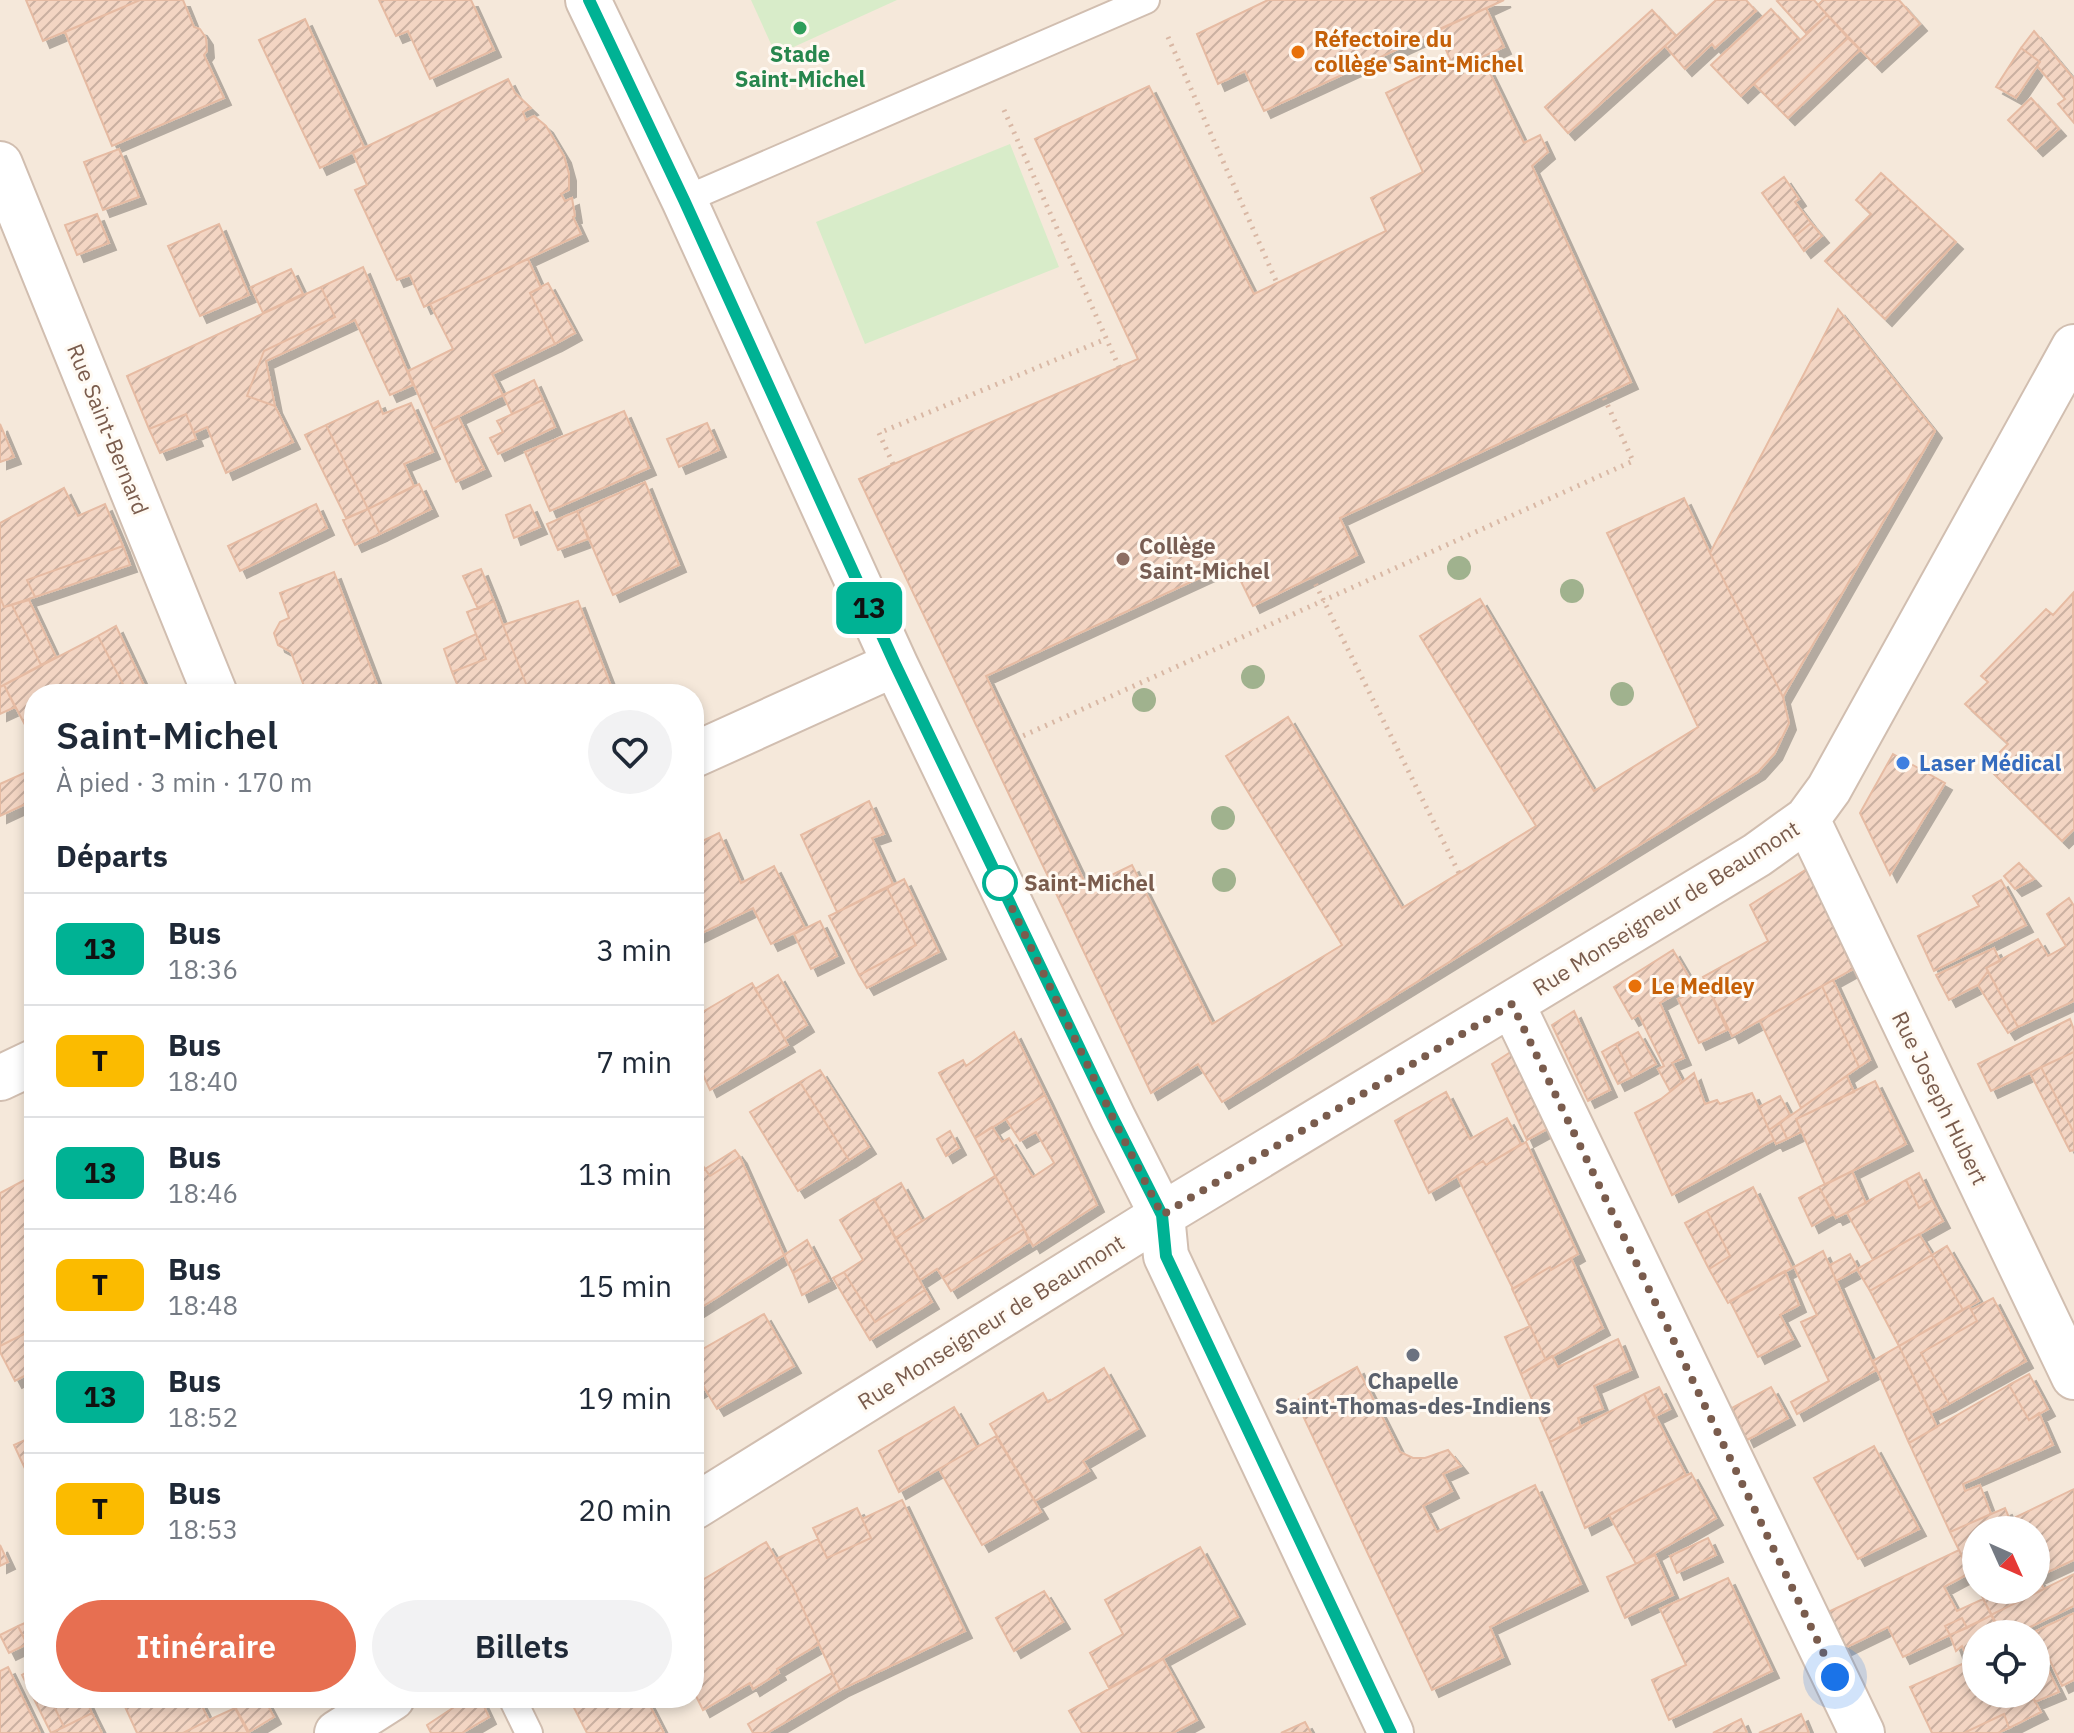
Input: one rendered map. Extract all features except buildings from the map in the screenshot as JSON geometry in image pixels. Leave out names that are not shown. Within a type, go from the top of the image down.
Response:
[{"type":"street","points":[[588,0],[684,200],[895,664],[1162,1215],[1166,1256],[1391,1733]]},
{"type":"street","name":"Rue Saint-Bernard","points":[[0,164],[211,684]]},
{"type":"street","name":"Rue Monseigneur de Beaumont","points":[[704,1501],[1162,1215],[1757,855],[1807,819],[1829,789],[2074,347]]},
{"type":"street","points":[[704,750],[895,664]]},
{"type":"street","name":"Rue Joseph Hubert","points":[[1807,819],[2074,1377]]},
{"type":"street","points":[[1512,1004],[1862,1733]]},
{"type":"street","points":[[0,1078],[24,1067]]},
{"type":"street","points":[[337,1733],[374,1708]]},
{"type":"lane","points":[[684,200],[1146,0]]},
{"type":"lane","points":[[517,1708],[529,1733]]},
{"type":"path","points":[[1164,28],[1277,283]]},
{"type":"path","points":[[986,69],[1119,367]]},
{"type":"path","points":[[893,464],[879,433],[1106,339]]},
{"type":"path","points":[[1016,739],[1633,461],[1603,395]]},
{"type":"path","points":[[1312,577],[1459,873]]},
{"type":"shaded area","points":[[0,0],[2074,0],[2074,1733],[0,1733]]},
{"type":"green space","name":"Stade Saint-Michel","points":[[751,0],[897,0],[776,55]]},
{"type":"green space","points":[[1010,144],[1059,267],[865,344],[816,222]]},
{"type":"bus line","name":"13","points":[[589,0],[684,200],[895,664],[1162,1215],[1166,1256],[1391,1733]]},
{"type":"place","name":"Stade Saint-Michel","points":[[800,28]]},
{"type":"place","name":"Réfectoire du collège Saint-Michel","points":[[1298,52]]},
{"type":"place","name":"Collège Saint-Michel","points":[[1123,559]]},
{"type":"place","name":"Laser Médical","points":[[1903,763]]},
{"type":"place","name":"Saint-Michel","points":[[1000,883]]},
{"type":"place","name":"Le Medley","points":[[1635,986]]},
{"type":"place","name":"Chapelle Saint-Thomas-des-Indiens","points":[[1413,1355]]},
{"type":"route","points":[[1000,883],[1162,1215],[1512,1004],[1835,1677]]}]
